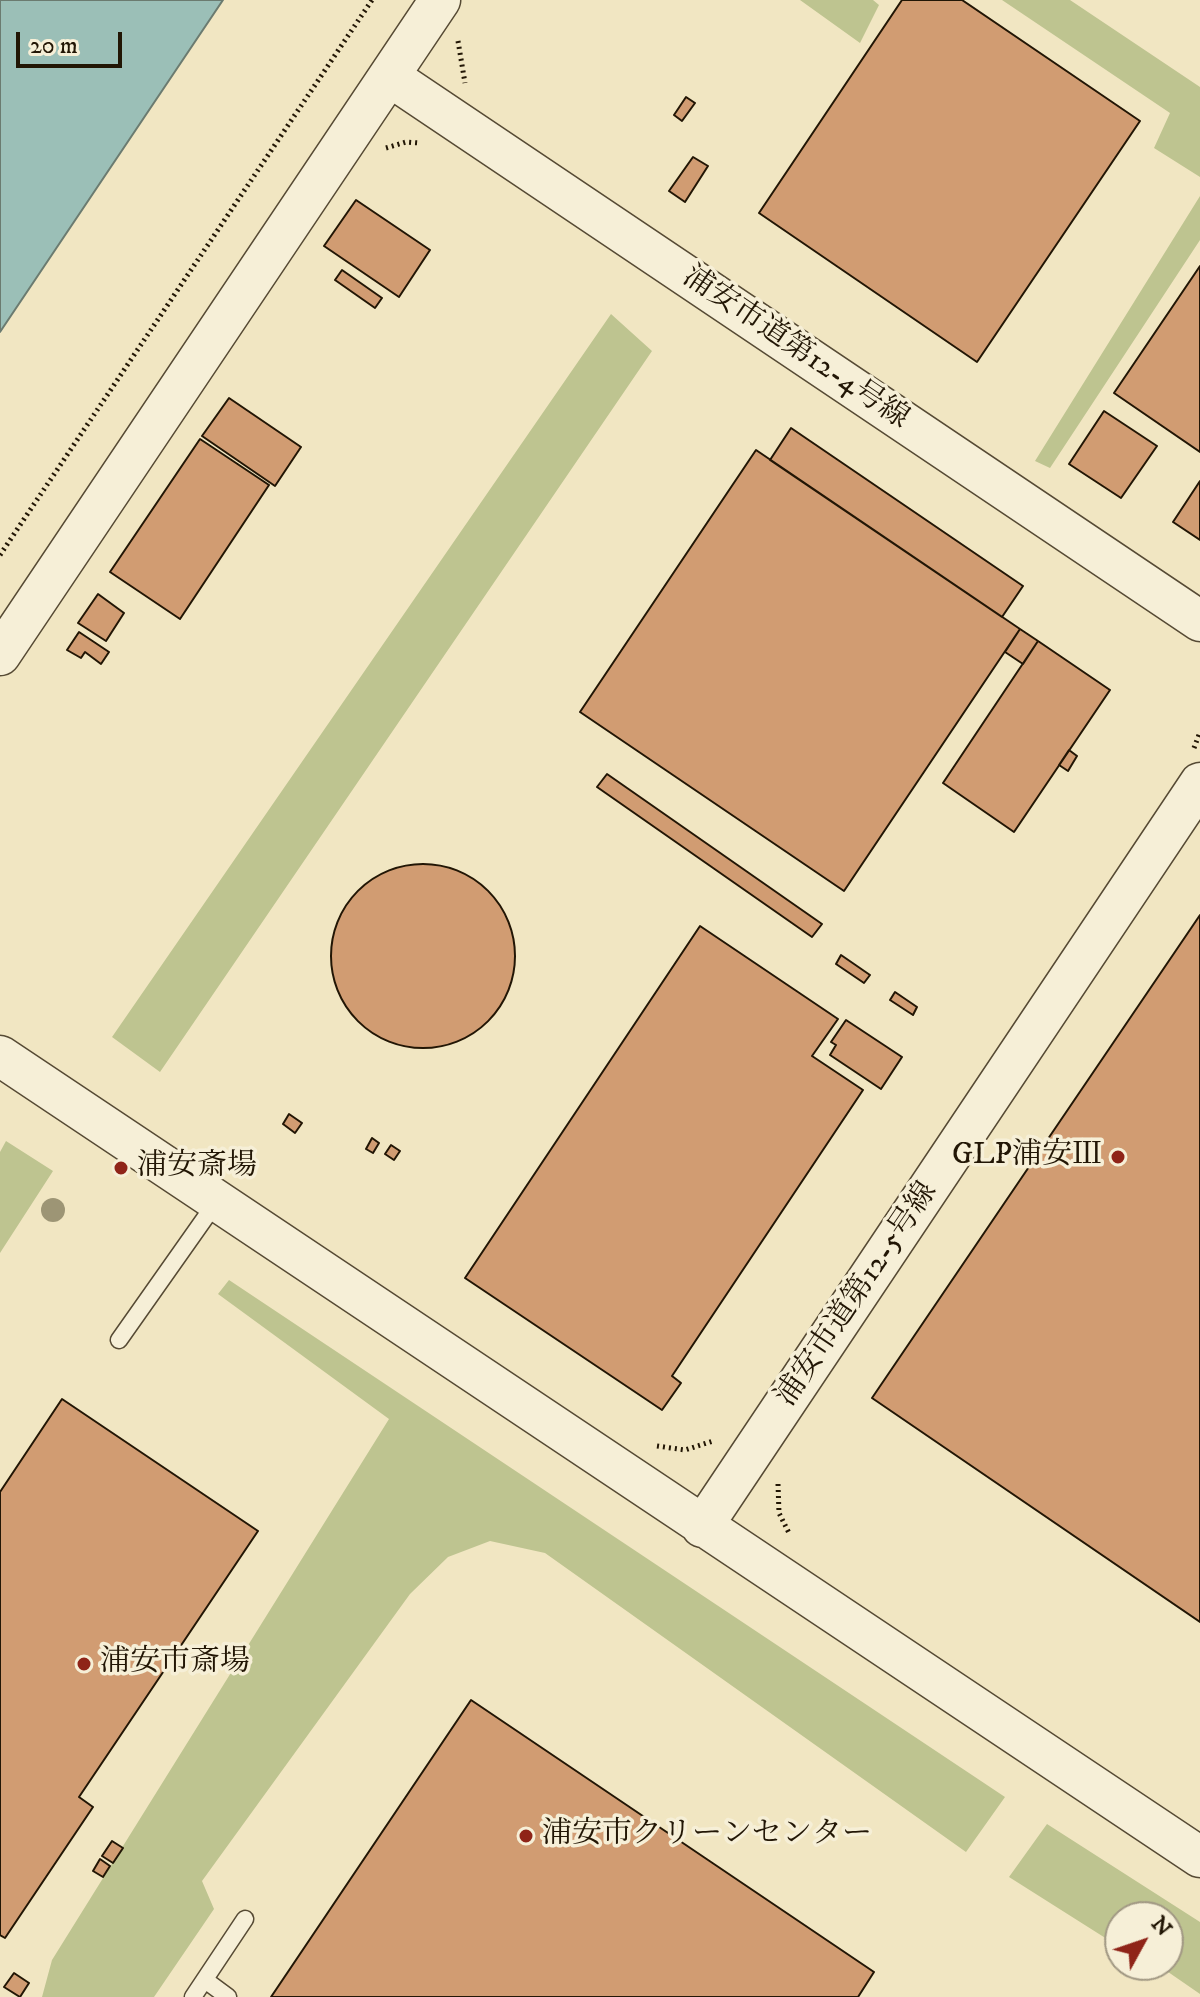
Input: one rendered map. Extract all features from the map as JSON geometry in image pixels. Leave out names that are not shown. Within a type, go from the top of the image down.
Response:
[{"type":"street","points":[[0,655],[440,0]]},
{"type":"street","name":"浦安市道第12-4号線","points":[[389,76],[1200,621]]},
{"type":"street","name":"浦安市道第12-5号線","points":[[702,1527],[1197,766]]},
{"type":"street","points":[[0,1056],[1200,1857]]},
{"type":"lane","points":[[119,1340],[217,1201]]},
{"type":"lane","points":[[193,1997],[245,1919]]},
{"type":"lane","points":[[205,1980],[228,1997]]},
{"type":"path","points":[[0,555],[372,0]]},
{"type":"path","points":[[378,150],[406,142],[432,145]]},
{"type":"path","points":[[1197,766],[1200,732]]},
{"type":"path","points":[[645,1444],[685,1450],[721,1436]]},
{"type":"path","points":[[777,1472],[779,1513],[793,1539]]},
{"type":"green space","points":[[800,0],[873,0],[879,5],[860,43]]},
{"type":"green space","points":[[1002,0],[1070,0],[1200,87],[1200,177],[1154,148],[1170,113]]},
{"type":"green space","points":[[1200,196],[1200,240],[1050,468],[1035,461]]},
{"type":"green space","points":[[611,314],[652,351],[160,1072],[112,1037]]},
{"type":"green space","points":[[6,1141],[53,1171],[0,1253],[0,1152]]},
{"type":"green space","points":[[229,1280],[1005,1797],[966,1852],[545,1553],[490,1541],[448,1557],[410,1594],[202,1881],[214,1909],[154,1997],[42,1997],[52,1960],[389,1419],[218,1294]]},
{"type":"green space","points":[[1047,1824],[1167,1901],[1104,1901],[1104,1937],[1009,1877]]},
{"type":"green space","points":[[1184,1912],[1200,1922],[1200,1994],[1181,1981],[1184,1981]]},
{"type":"water","points":[[0,0],[223,0],[0,332]]},
{"type":"building","points":[[902,0],[962,0],[1140,121],[977,362],[759,213]]},
{"type":"building","points":[[686,97],[695,103],[682,121],[674,115]]},
{"type":"building","points":[[693,157],[708,166],[685,202],[669,191]]},
{"type":"building","points":[[356,200],[430,250],[399,297],[324,246]]},
{"type":"building","points":[[1200,266],[1200,452],[1114,393]]},
{"type":"building","points":[[342,270],[382,298],[375,308],[335,280]]},
{"type":"building","points":[[229,398],[301,447],[275,486],[202,436]]},
{"type":"building","points":[[1104,411],[1157,446],[1121,498],[1069,464]]},
{"type":"building","points":[[791,428],[1023,586],[1002,617],[770,460]]},
{"type":"building","points":[[200,439],[269,485],[180,619],[110,572]]},
{"type":"building","points":[[756,450],[1020,629],[844,891],[580,712]]},
{"type":"building","points":[[1200,481],[1200,540],[1173,522]]},
{"type":"building","points":[[98,594],[124,613],[106,641],[78,623]]},
{"type":"building","points":[[1020,629],[1038,641],[1023,664],[1005,652]]},
{"type":"building","points":[[79,632],[109,652],[101,664],[85,652],[81,658],[67,650]]},
{"type":"building","points":[[1038,641],[1110,690],[1014,832],[943,783]]},
{"type":"building","points":[[1069,750],[1077,756],[1068,771],[1059,765]]},
{"type":"building","points":[[607,774],[822,924],[812,937],[597,787]]},
{"type":"building","points":[[423,864],[458,871],[488,891],[508,921],[515,956],[508,991],[488,1021],[458,1041],[423,1048],[388,1041],[358,1021],[338,991],[331,956],[338,921],[358,891],[388,871]]},
{"type":"building","name":"GLP浦安Ⅲ","points":[[1200,915],[1200,1622],[872,1398]]},
{"type":"building","points":[[700,926],[838,1019],[812,1056],[863,1090],[672,1376],[681,1383],[662,1410],[465,1278]]},
{"type":"building","points":[[841,955],[870,975],[864,983],[836,964]]},
{"type":"building","points":[[895,992],[917,1007],[913,1015],[890,1000]]},
{"type":"building","points":[[846,1020],[902,1057],[881,1089],[830,1055],[836,1045],[831,1042]]},
{"type":"building","points":[[289,1114],[302,1123],[295,1133],[283,1124]]},
{"type":"building","points":[[372,1138],[379,1143],[373,1153],[366,1149]]},
{"type":"building","points":[[391,1145],[400,1151],[394,1160],[385,1154]]},
{"type":"building","name":"浦安市斎場","points":[[62,1399],[258,1531],[79,1797],[93,1807],[5,1938],[0,1935],[0,1492]]},
{"type":"building","name":"浦安市クリーンセンター","points":[[471,1700],[874,1972],[858,1997],[271,1997]]},
{"type":"building","points":[[112,1841],[123,1848],[113,1863],[102,1856]]},
{"type":"building","points":[[100,1859],[110,1866],[103,1877],[93,1871]]},
{"type":"building","points":[[14,1973],[29,1983],[20,1997],[4,1987]]},
{"type":"place","name":"GLP浦安Ⅲ","points":[[1118,1157]]},
{"type":"place","name":"浦安斎場","points":[[121,1168]]},
{"type":"place","name":"浦安市斎場","points":[[84,1664]]},
{"type":"place","name":"浦安市クリーンセンター","points":[[526,1836]]}]
